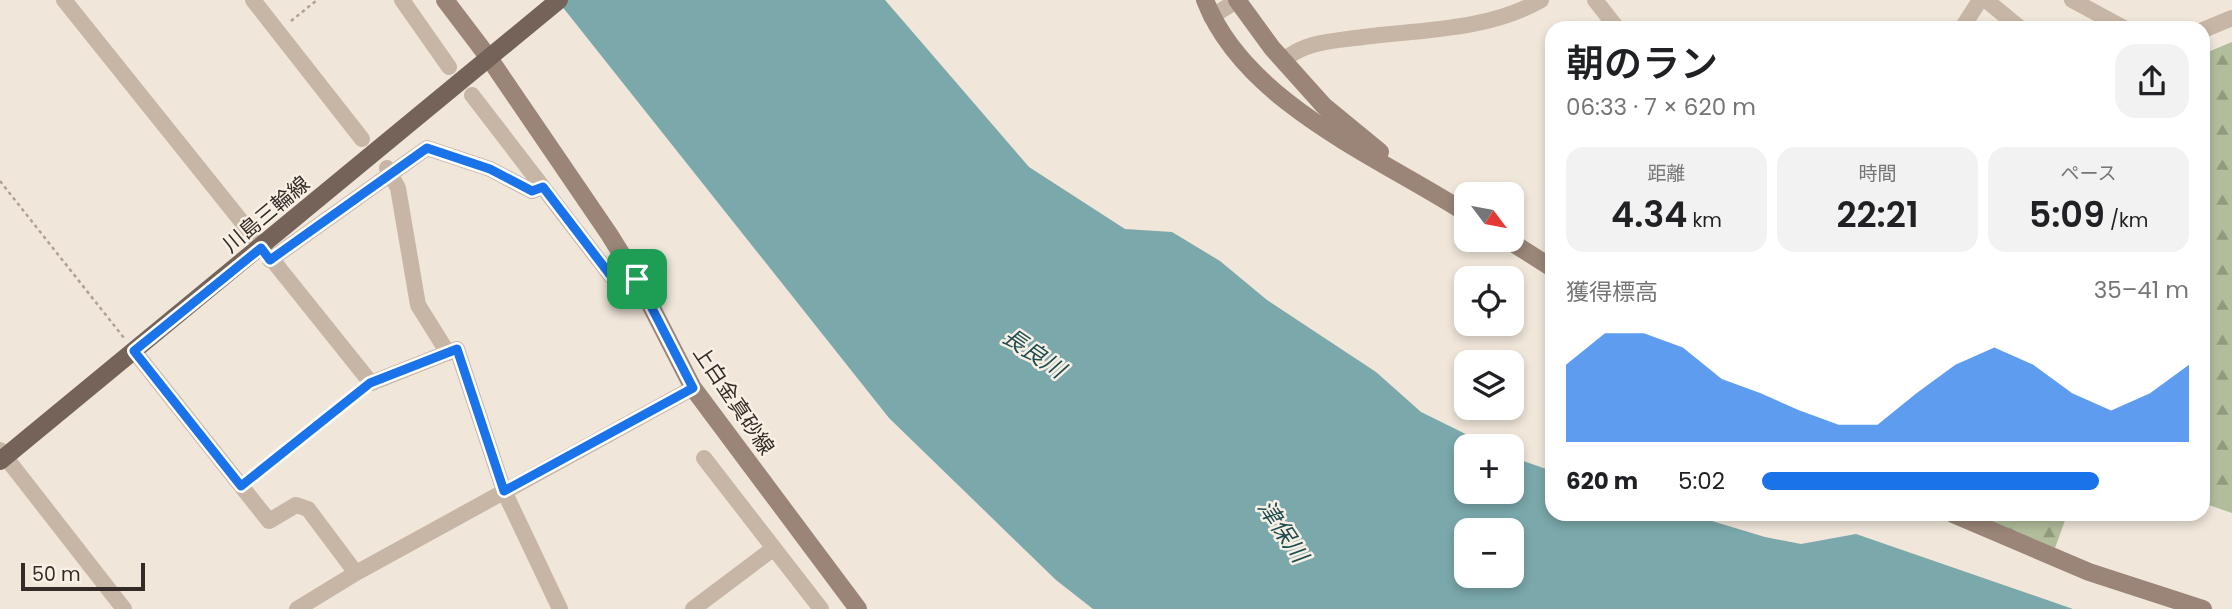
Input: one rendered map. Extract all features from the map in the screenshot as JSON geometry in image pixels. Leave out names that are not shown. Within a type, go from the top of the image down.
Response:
[{"type":"main road","name":"川島三輪線","points":[[2,456],[134,351],[266,254],[559,0]]},
{"type":"street","points":[[64,0],[370,383],[457,349],[504,491],[560,609]]},
{"type":"street","points":[[253,0],[362,139]]},
{"type":"street","points":[[402,0],[449,67]]},
{"type":"street","name":"上白金真砂線","points":[[445,0],[489,58],[637,279],[693,388],[858,609]]},
{"type":"street","points":[[1446,200],[1324,106],[1283,61],[1237,0],[1208,8],[1259,77],[1315,124],[1454,205]]},
{"type":"street","points":[[1283,61],[1295,50],[1325,42],[1472,23],[1523,10],[1541,0]]},
{"type":"street","points":[[1595,0],[1612,21]]},
{"type":"street","points":[[1966,21],[1980,0]]},
{"type":"street","points":[[1986,0],[2012,21]]},
{"type":"street","points":[[2072,0],[2111,21]]},
{"type":"street","points":[[2210,27],[2232,18]]},
{"type":"street","points":[[472,95],[611,276],[621,280],[637,279]]},
{"type":"street","points":[[266,254],[427,148],[490,169],[532,191],[543,187]]},
{"type":"street","points":[[390,172],[398,188],[418,305],[448,353]]},
{"type":"street","points":[[1524,250],[1545,264]]},
{"type":"street","points":[[134,351],[269,521],[296,505],[309,509],[356,573]]},
{"type":"street","points":[[298,609],[356,573],[693,388]]},
{"type":"street","points":[[2,456],[124,609]]},
{"type":"street","points":[[704,458],[821,609]]},
{"type":"street","points":[[1969,521],[2089,572],[2203,609]]},
{"type":"street","points":[[692,609],[774,548]]},
{"type":"path","points":[[278,32],[317,0]]},
{"type":"path","points":[[0,181],[134,351]]},
{"type":"path","points":[[241,486],[370,383]]},
{"type":"green space","points":[[2232,42],[2232,513],[2210,505],[2210,51]]},
{"type":"green space","points":[[1992,521],[2065,521],[2055,548]]},
{"type":"water","points":[[557,0],[885,0],[1029,167],[1125,229],[1172,232],[1220,261],[1267,300],[1376,372],[1421,412],[1466,434],[1454,434],[1454,504],[1524,504],[1524,461],[1545,469],[1545,521],[1712,521],[1765,537],[1801,544],[1856,534],[2073,609],[1093,609],[1056,580],[889,418]]},
{"type":"route","points":[[427,148],[490,169],[532,191],[543,187],[611,276],[621,280],[637,279],[693,388],[504,491],[457,349],[370,383],[241,486],[134,351],[261,248],[270,260],[393,175],[427,148]]},
{"type":"water label","name":"長良川","points":[[1034,353]]},
{"type":"water label","name":"津保川","points":[[1283,531]]}]
